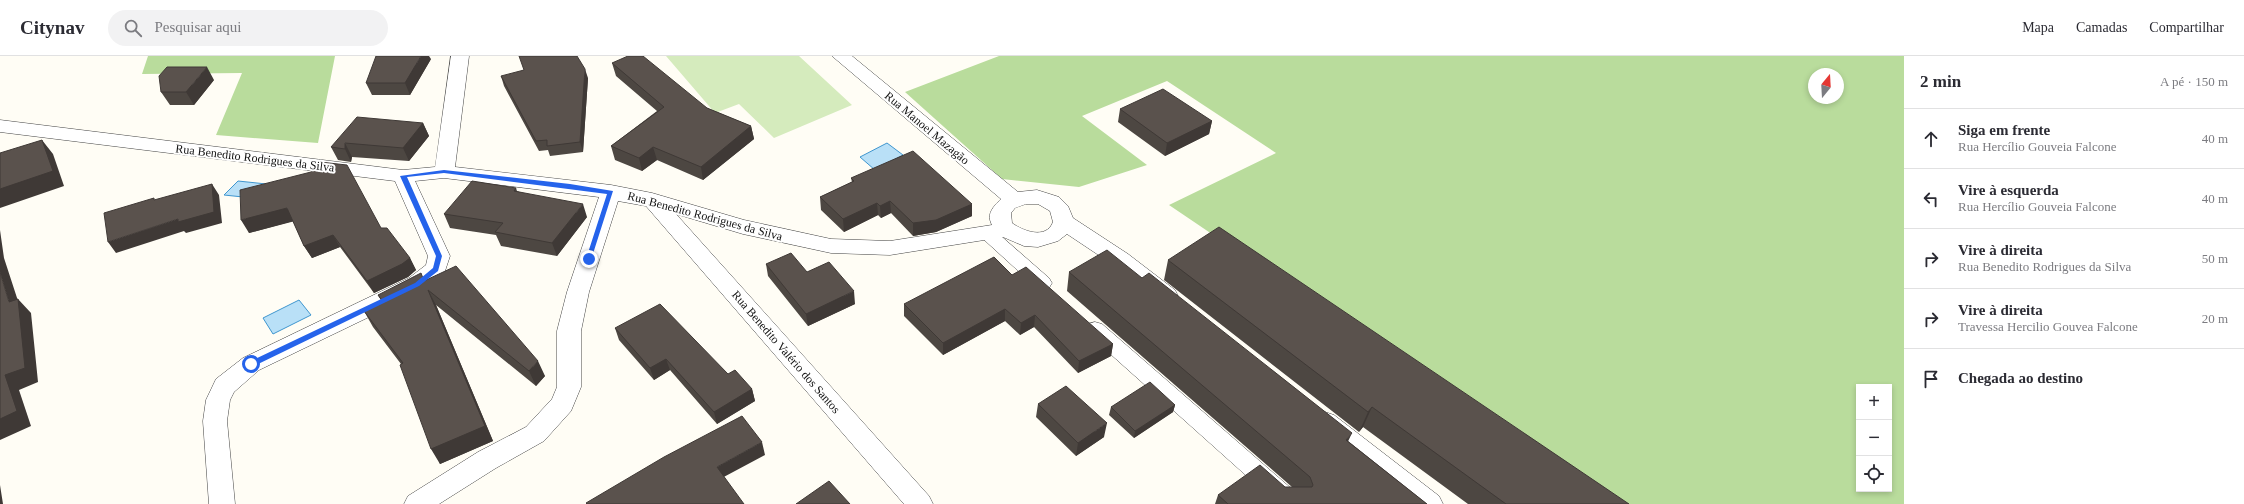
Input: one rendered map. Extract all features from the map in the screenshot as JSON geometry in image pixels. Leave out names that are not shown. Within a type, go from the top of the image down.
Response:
[{"type":"street","points":[[444,172],[460,56]]},
{"type":"street","name":"Rua Manoel Mazagão","points":[[841,56],[1014,199]]},
{"type":"street","name":"Rua Benedito Rodrigues da Silva","points":[[0,126],[403,176],[444,172],[570,186],[652,200],[743,227],[831,246],[890,248],[996,232]]},
{"type":"street","points":[[222,504],[215,421],[218,400],[225,386],[251,364],[417,284],[436,269],[439,256],[403,176]]},
{"type":"street","points":[[417,504],[487,460],[535,434],[562,404],[569,387],[569,331],[578,292],[610,192]]},
{"type":"street","points":[[1064,222],[1056,233],[1041,240],[1021,238],[996,232],[1000,224],[998,216],[1003,207],[1014,199],[1024,197],[1044,198],[1060,208],[1064,222],[1120,259],[1182,308]]},
{"type":"street","name":"Rua Benedito Valério dos Santos","points":[[652,200],[920,504]]},
{"type":"street","points":[[1306,406],[1430,504]]},
{"type":"lane","points":[[996,232],[1057,296]]},
{"type":"lane","points":[[1081,317],[1293,504]]},
{"type":"green space","points":[[148,56],[335,56],[318,143],[216,135],[242,73],[142,74]]},
{"type":"green space","points":[[666,56],[799,56],[852,105],[774,138],[739,104],[715,113]]},
{"type":"green space","points":[[999,56],[1904,56],[1904,504],[1611,504],[1169,205],[1276,153],[1167,81],[1082,116],[1147,165],[1079,187],[1002,179],[905,92]]},
{"type":"water","points":[[887,143],[903,155],[875,170],[860,157]]},
{"type":"water","points":[[238,181],[276,185],[262,199],[224,195]]},
{"type":"water","points":[[299,300],[311,315],[273,334],[263,318]]},
{"type":"building","points":[[376,56],[421,56],[405,83],[366,83]]},
{"type":"building","points":[[519,56],[577,56],[585,69],[580,142],[547,146],[547,140],[536,141],[501,76],[524,70]]},
{"type":"building","points":[[628,56],[643,56],[707,108],[751,126],[701,167],[653,147],[639,158],[611,146],[664,107],[612,63]]},
{"type":"building","points":[[167,67],[207,67],[186,92],[161,92],[159,76]]},
{"type":"building","points":[[1163,89],[1212,121],[1167,143],[1120,109]]},
{"type":"building","points":[[357,117],[423,123],[403,148],[345,143],[345,149],[331,147]]},
{"type":"building","points":[[42,140],[53,171],[0,189],[0,153]]},
{"type":"building","points":[[913,151],[972,204],[936,220],[913,223],[890,201],[880,206],[877,203],[843,219],[820,197],[854,181],[851,178]]},
{"type":"building","points":[[320,162],[347,165],[381,228],[387,228],[410,258],[402,264],[367,281],[333,235],[304,246],[287,208],[241,220],[240,190],[311,172]]},
{"type":"building","points":[[472,181],[516,188],[514,191],[583,204],[552,243],[495,232],[503,223],[444,214]]},
{"type":"building","points":[[212,184],[214,212],[178,222],[178,219],[108,242],[104,213],[154,198],[154,200]]},
{"type":"building","points":[[1219,227],[1629,504],[1506,504],[1372,407],[1368,412],[1168,260]]},
{"type":"building","points":[[1107,250],[1142,278],[1149,273],[1352,433],[1346,440],[1427,504],[1228,504],[1218,495],[1260,465],[1285,487],[1312,487],[1313,485],[1310,477],[1069,272]]},
{"type":"building","points":[[791,253],[807,272],[829,262],[854,291],[806,314],[766,264]]},
{"type":"building","points":[[994,257],[1012,275],[1026,267],[1113,344],[1079,361],[1035,315],[1021,323],[1005,309],[943,343],[904,304]]},
{"type":"building","points":[[456,266],[538,361],[529,371],[428,290],[485,426],[431,449],[400,365],[403,363],[364,311],[383,302],[378,295],[421,273],[424,281]]},
{"type":"building","points":[[0,272],[9,302],[18,299],[25,368],[5,375],[17,411],[0,419]]},
{"type":"building","points":[[660,304],[728,374],[735,370],[752,389],[714,412],[666,359],[650,368],[615,328]]},
{"type":"building","points":[[1150,382],[1175,405],[1135,431],[1111,407]]},
{"type":"building","points":[[1066,386],[1107,423],[1078,443],[1038,404]]},
{"type":"building","points":[[742,416],[762,442],[717,467],[744,504],[586,503],[664,457]]},
{"type":"building","points":[[829,481],[850,504],[796,504]]},
{"type":"route","points":[[251,364],[417,284],[428,277],[436,269],[439,262],[439,256],[403,176],[444,172],[610,192],[589,259]]}]
